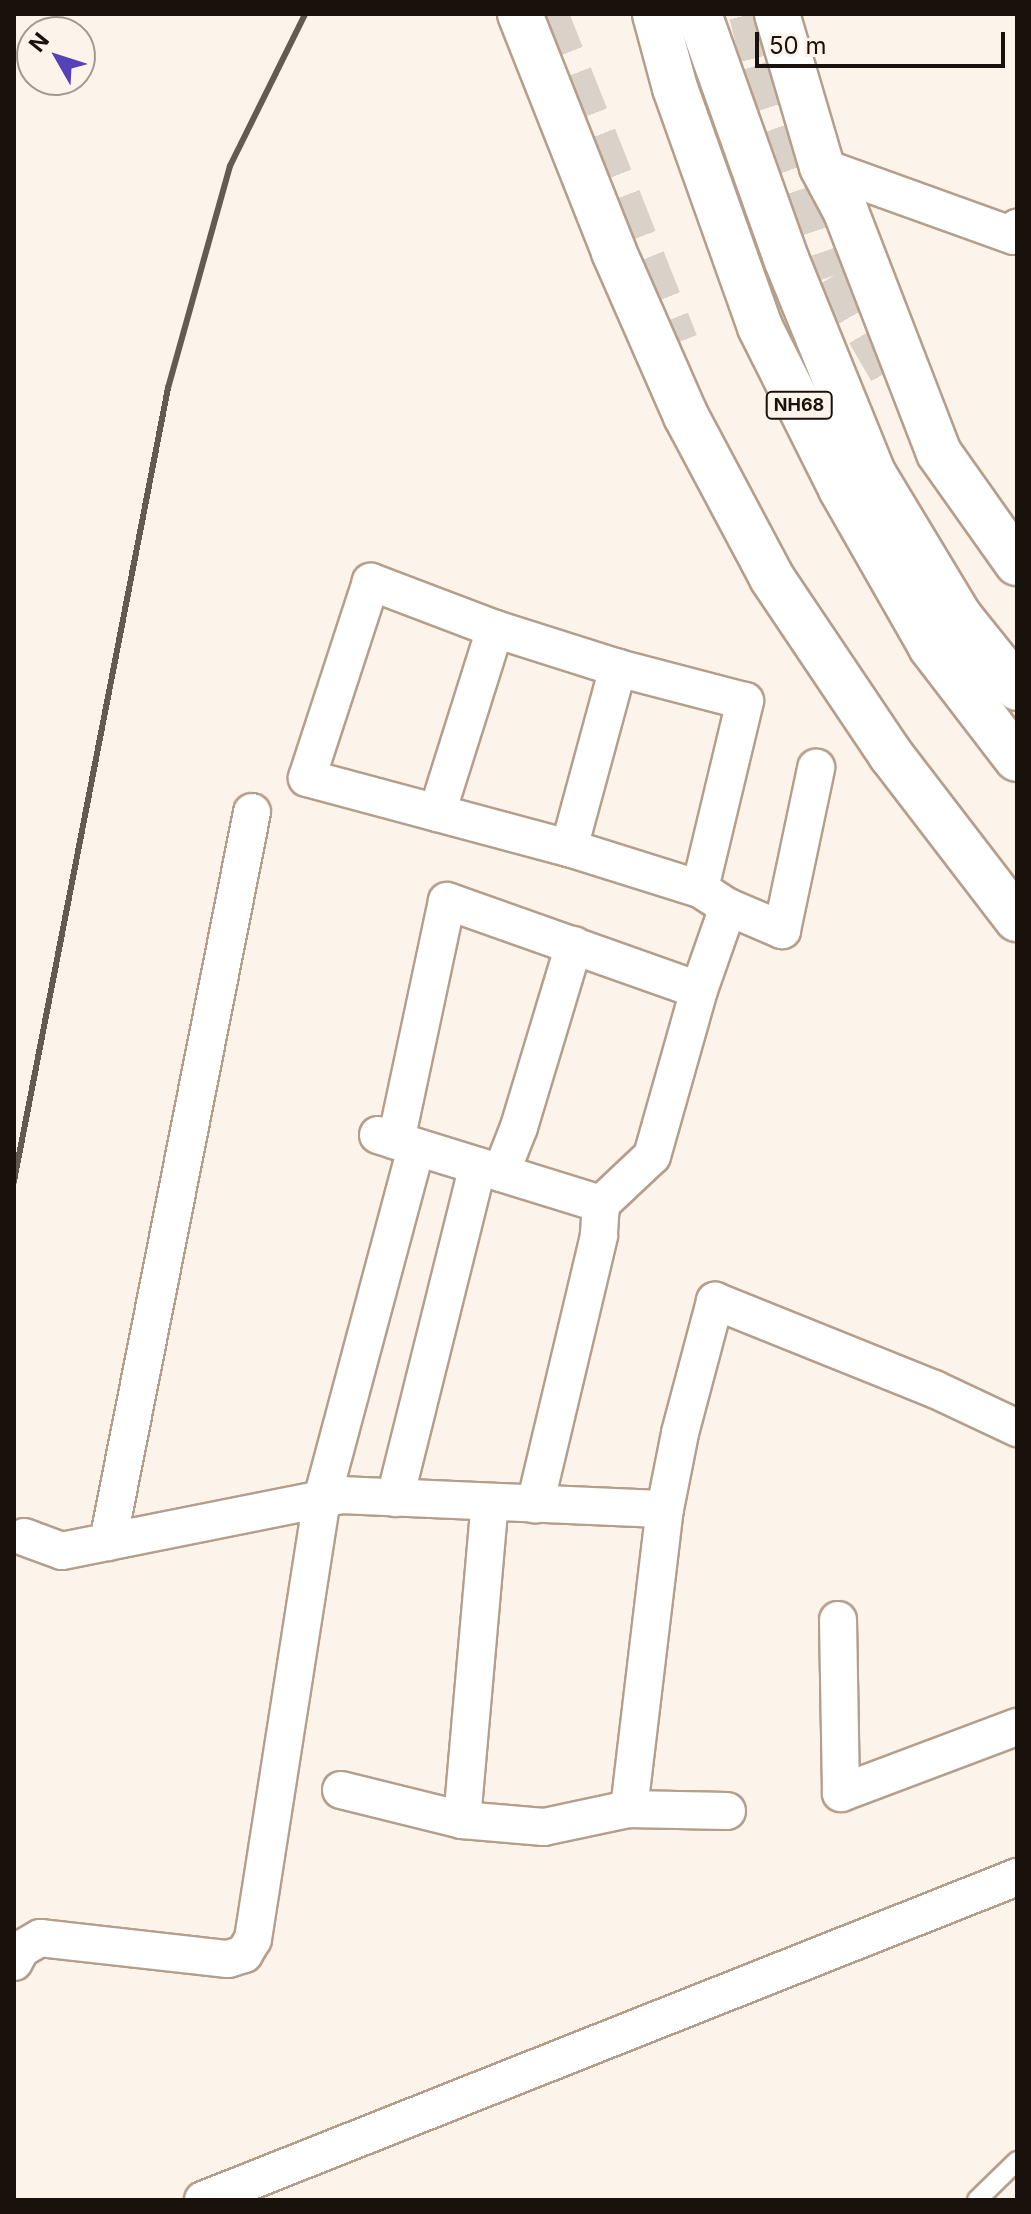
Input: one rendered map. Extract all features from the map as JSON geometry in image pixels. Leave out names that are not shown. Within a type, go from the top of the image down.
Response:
[{"type":"main road","points":[[520,14],[614,252],[686,416],[772,578],[891,755],[1017,919]]},
{"type":"main road","name":"NH68","points":[[655,14],[675,88],[760,327],[841,489],[931,647],[1017,759]]},
{"type":"main road","name":"NH68","points":[[699,14],[787,261],[873,473],[960,617],[1017,688]]},
{"type":"main road","points":[[777,14],[822,167],[846,212],[939,453],[1017,563]]},
{"type":"street","points":[[822,167],[1014,236],[1017,228]]},
{"type":"street","points":[[535,1504],[599,1236],[601,1204],[652,1156],[699,990],[714,898],[745,701],[618,668],[495,629],[371,582],[307,778],[569,848],[714,898],[782,930],[816,768]]},
{"type":"street","points":[[437,813],[495,629]]},
{"type":"street","points":[[569,848],[618,668]]},
{"type":"street","points":[[108,1542],[252,812]]},
{"type":"street","points":[[14,1962],[21,1949],[40,1938],[228,1959],[244,1954],[253,1939],[269,1819],[322,1499],[447,901],[699,990]]},
{"type":"street","points":[[395,1498],[490,1170],[519,1127],[574,945]]},
{"type":"street","points":[[396,1141],[601,1204]]},
{"type":"street","points":[[629,1809],[665,1509],[680,1433],[715,1301],[934,1389],[1017,1428]]},
{"type":"street","points":[[24,1537],[62,1551],[341,1495],[665,1509]]},
{"type":"street","points":[[462,1820],[490,1502]]},
{"type":"street","points":[[838,1620],[841,1793],[1017,1727]]},
{"type":"street","points":[[341,1790],[462,1820],[544,1827],[629,1809],[727,1811]]},
{"type":"street","points":[[203,2200],[1017,1877]]},
{"type":"lane","points":[[977,2200],[1017,2161]]},
{"type":"tunnel","points":[[546,14],[676,343]]},
{"type":"tunnel","points":[[751,14],[763,63],[835,275],[899,385]]},
{"type":"railway","points":[[14,1181],[168,388],[230,166],[305,14]]}]
